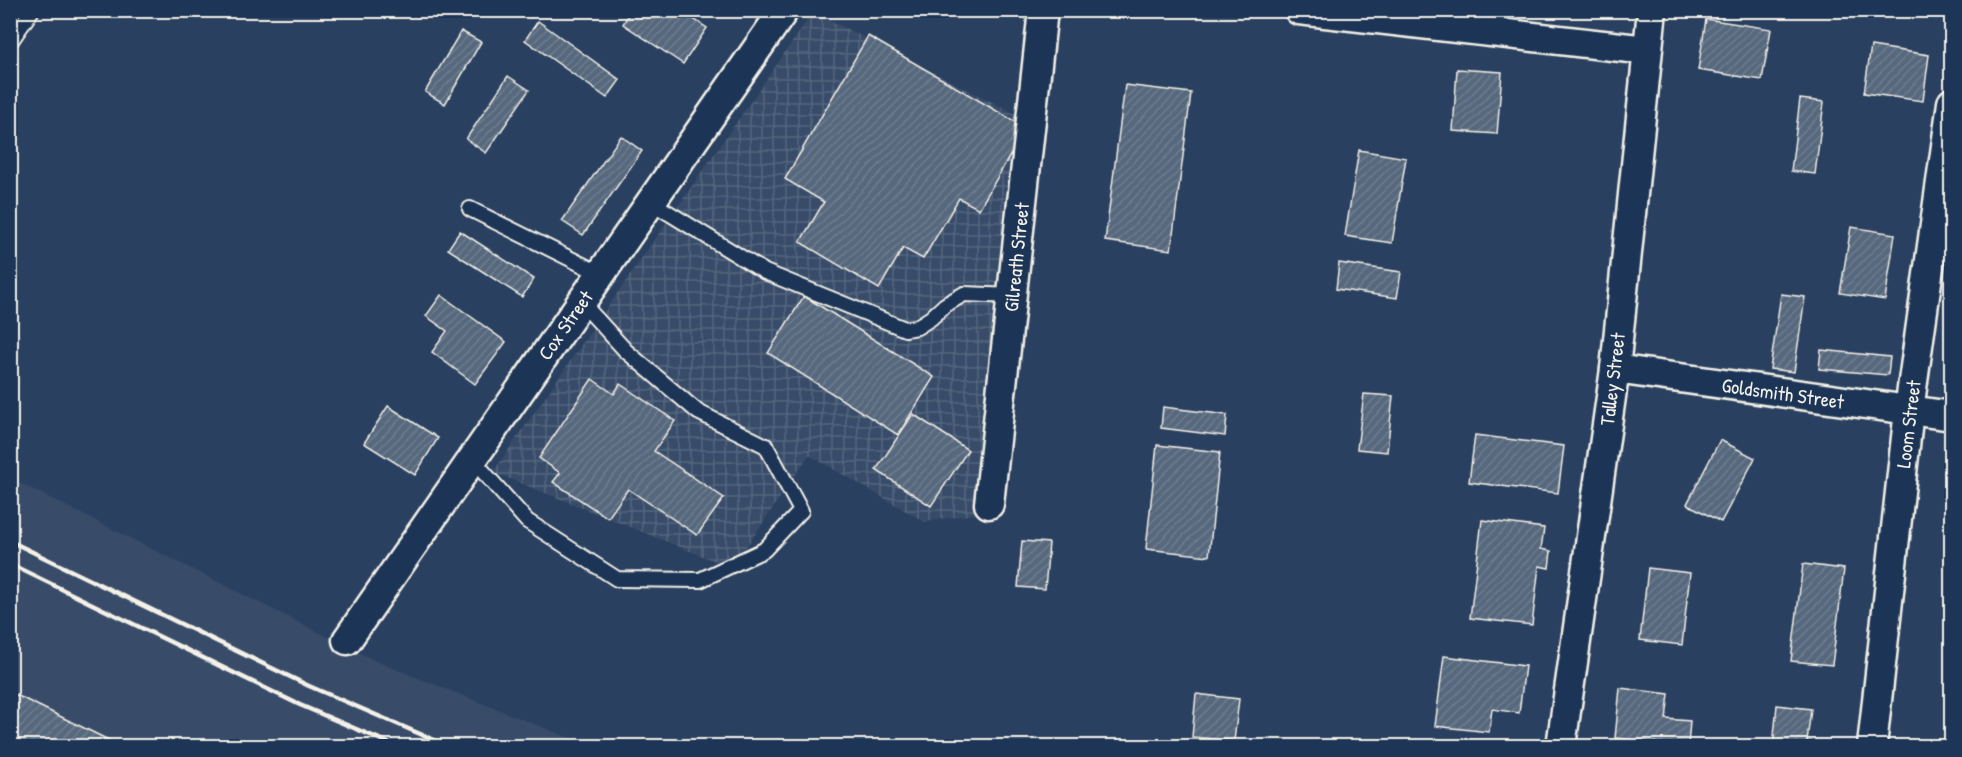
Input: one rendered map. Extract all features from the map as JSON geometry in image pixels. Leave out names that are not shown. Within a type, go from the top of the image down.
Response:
[{"type":"street","name":"Cox Street","points":[[347,640],[784,10]]},
{"type":"street","name":"Gilreath Street","points":[[989,504],[1043,10]]},
{"type":"street","points":[[1299,10],[1647,50]]},
{"type":"street","name":"Talley Street","points":[[1561,747],[1615,369],[1652,10]]},
{"type":"street","name":"Loom Street","points":[[1872,747],[1909,410],[1952,103]]},
{"type":"street","name":"Goldsmith Street","points":[[1615,369],[1952,416]]},
{"type":"lane","points":[[10,42],[32,10]]},
{"type":"lane","points":[[651,202],[765,272],[905,329],[917,327],[945,305],[964,294],[1012,296]]},
{"type":"lane","points":[[470,209],[601,273]]},
{"type":"lane","points":[[472,459],[527,521],[617,579],[700,580],[764,550],[801,511],[766,446],[698,412],[626,351],[581,302]]},
{"type":"shaded area","points":[[813,12],[1024,118],[992,511],[925,522],[809,455],[732,568],[493,472]]},
{"type":"shaded area","points":[[10,478],[378,662],[590,746],[11,746]]},
{"type":"building","points":[[631,10],[680,10],[707,28],[683,64],[623,24]]},
{"type":"building","points":[[1706,19],[1771,29],[1762,80],[1698,70]]},
{"type":"building","points":[[538,21],[620,80],[607,98],[525,40]]},
{"type":"building","points":[[461,31],[481,42],[445,104],[425,92]]},
{"type":"building","points":[[868,36],[1026,128],[979,209],[959,198],[923,259],[903,248],[879,289],[800,242],[824,202],[785,179]]},
{"type":"building","points":[[1871,46],[1929,55],[1923,101],[1864,93]]},
{"type":"building","points":[[1457,69],[1502,72],[1497,134],[1453,131]]},
{"type":"building","points":[[508,76],[529,90],[486,153],[466,139]]},
{"type":"building","points":[[1125,85],[1191,93],[1171,250],[1105,241]]},
{"type":"building","points":[[1800,99],[1824,102],[1815,174],[1791,171]]},
{"type":"building","points":[[621,136],[642,151],[583,235],[562,221]]},
{"type":"building","points":[[1359,150],[1406,158],[1392,243],[1345,236]]},
{"type":"building","points":[[1851,227],[1895,234],[1885,300],[1840,293]]},
{"type":"building","points":[[460,231],[534,279],[522,297],[448,249]]},
{"type":"building","points":[[1339,263],[1401,272],[1397,298],[1336,289]]},
{"type":"building","points":[[1781,294],[1805,297],[1794,372],[1770,369]]},
{"type":"building","points":[[441,295],[506,342],[475,384],[432,352],[447,331],[426,316]]},
{"type":"building","points":[[804,296],[934,377],[898,435],[768,353]]},
{"type":"building","points":[[1821,350],[1890,357],[1888,375],[1819,369]]},
{"type":"building","points":[[592,379],[614,394],[620,384],[675,421],[654,451],[724,498],[697,535],[628,489],[608,518],[553,482],[560,473],[539,458]]},
{"type":"building","points":[[1364,394],[1393,396],[1387,452],[1357,449]]},
{"type":"building","points":[[388,406],[438,438],[415,475],[364,443]]},
{"type":"building","points":[[1163,407],[1227,415],[1225,436],[1161,428]]},
{"type":"building","points":[[913,414],[968,450],[931,506],[876,470]]},
{"type":"building","points":[[1475,435],[1564,446],[1558,493],[1469,482]]},
{"type":"building","points":[[1720,440],[1755,458],[1721,522],[1687,504]]},
{"type":"building","points":[[1157,445],[1220,452],[1209,556],[1146,549]]},
{"type":"building","points":[[1482,520],[1544,528],[1541,549],[1551,551],[1549,568],[1539,566],[1532,625],[1470,618]]},
{"type":"building","points":[[1022,541],[1049,543],[1045,589],[1018,587]]},
{"type":"building","points":[[1803,564],[1844,569],[1832,665],[1791,661]]},
{"type":"building","points":[[1648,568],[1690,573],[1682,645],[1640,640]]},
{"type":"building","points":[[1444,656],[1525,666],[1519,713],[1492,709],[1489,732],[1435,726]]},
{"type":"building","points":[[1948,687],[1952,687],[1952,711],[1946,711]]},
{"type":"building","points":[[1620,688],[1669,694],[1666,719],[1690,721],[1688,746],[1615,738]]},
{"type":"building","points":[[10,692],[121,746],[10,746]]},
{"type":"building","points":[[1196,694],[1239,699],[1234,741],[1192,737]]},
{"type":"building","points":[[1777,705],[1811,709],[1807,741],[1820,743],[1820,746],[1773,746]]},
{"type":"railway","points":[[10,541],[309,686],[448,746]]},
{"type":"railway","points":[[10,564],[300,705],[396,746]]}]
